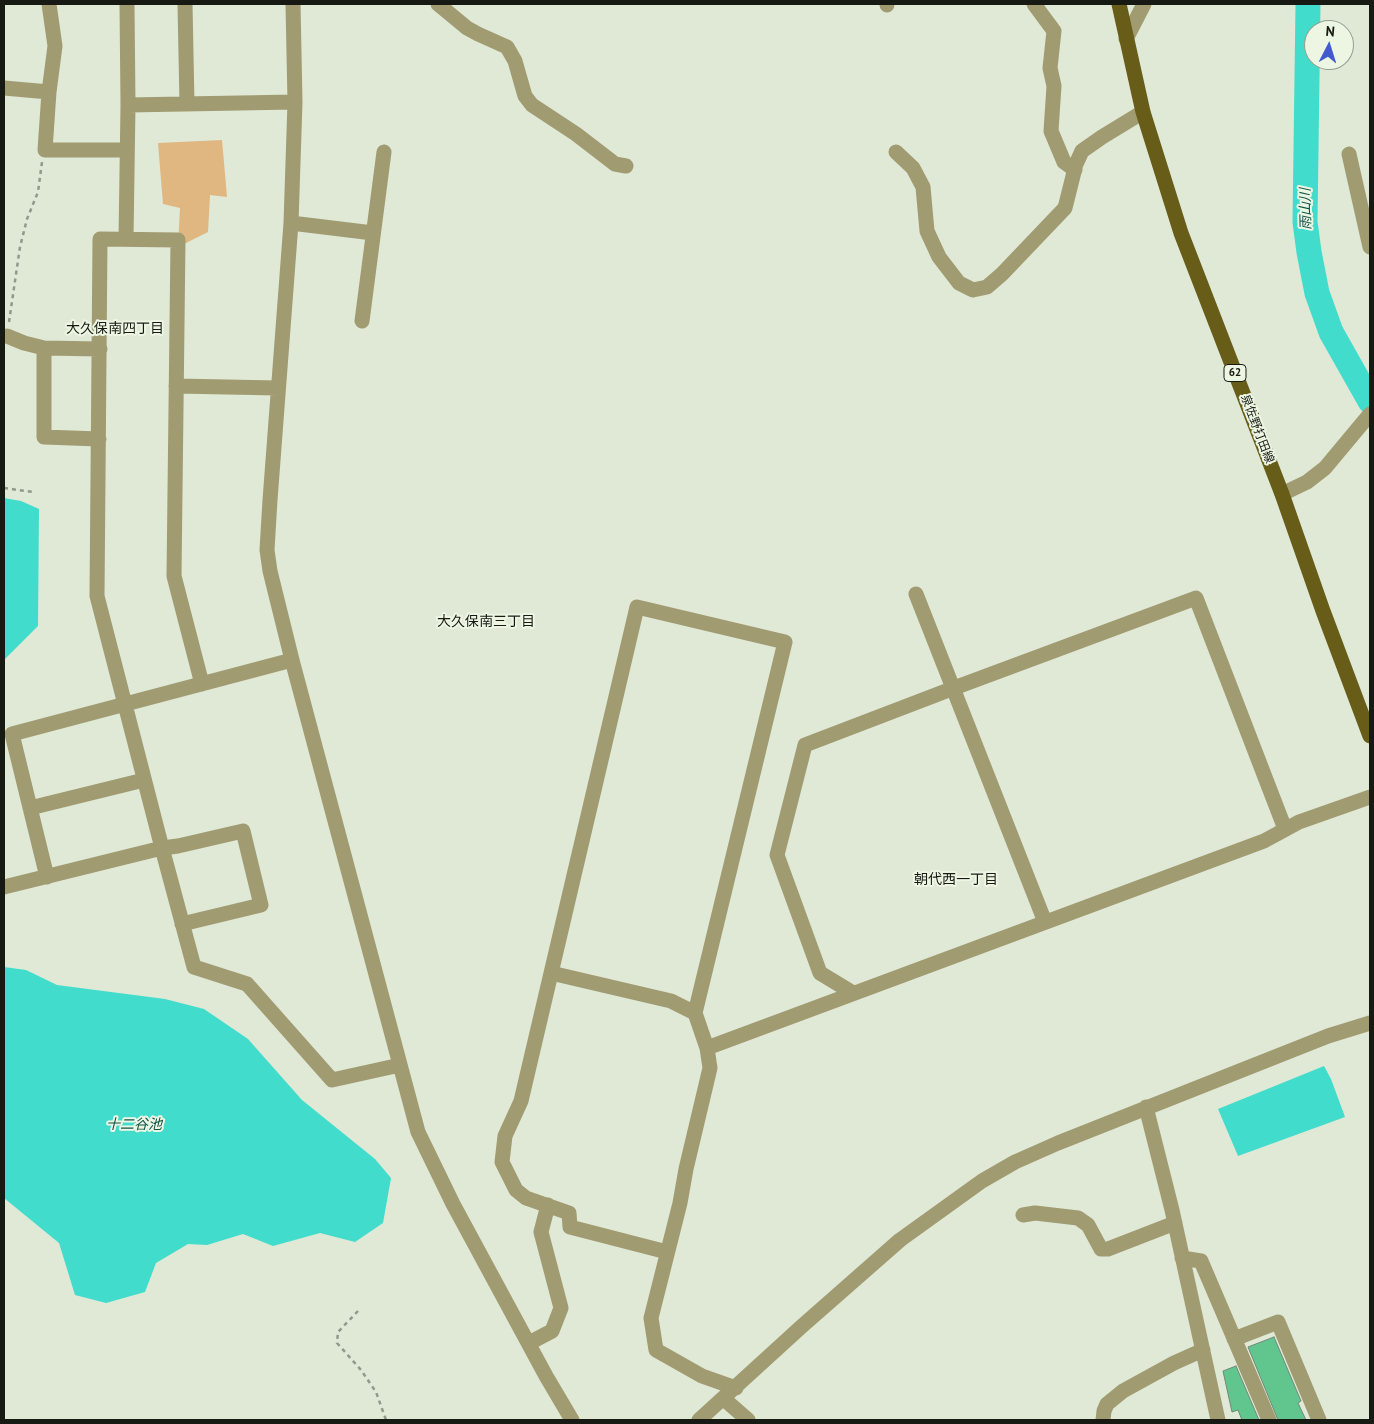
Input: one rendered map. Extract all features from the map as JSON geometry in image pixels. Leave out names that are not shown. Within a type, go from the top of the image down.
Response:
[{"type":"main road","name":"泉佐野打田線","points":[[1119,4],[1144,112],[1181,233],[1282,494],[1370,736]]},
{"type":"street","points":[[49,4],[55,46],[49,92],[45,150],[126,150]]},
{"type":"street","points":[[126,239],[127,4]]},
{"type":"street","points":[[185,4],[187,104]]},
{"type":"street","points":[[293,4],[296,102],[291,224],[267,550],[270,571],[418,1132],[453,1204],[572,1420]]},
{"type":"street","points":[[438,4],[468,28],[507,46],[514,60],[525,96],[532,105],[576,134],[615,164],[626,166]]},
{"type":"street","points":[[1034,4],[1054,31],[1050,68],[1054,86],[1051,130],[1064,162],[1075,170]]},
{"type":"street","points":[[1126,39],[1144,4]]},
{"type":"street","points":[[4,88],[49,92]]},
{"type":"street","points":[[128,105],[296,102]]},
{"type":"street","points":[[896,152],[913,168],[923,187],[927,231],[939,257],[960,283],[973,290],[987,287],[1002,274],[1065,208],[1082,151],[1144,112]]},
{"type":"street","points":[[362,321],[384,152]]},
{"type":"street","points":[[1349,154],[1370,247]]},
{"type":"street","points":[[291,224],[373,232]]},
{"type":"street","points":[[202,684],[174,576],[178,240],[100,240],[97,596],[194,967],[247,984],[332,1080],[400,1066]]},
{"type":"street","points":[[7,336],[44,348],[100,348]]},
{"type":"street","points":[[44,348],[44,437],[99,439]]},
{"type":"street","points":[[176,386],[278,388]]},
{"type":"street","points":[[1282,494],[1307,482],[1325,468],[1366,419]]},
{"type":"street","points":[[916,594],[1045,922]]},
{"type":"street","points":[[853,993],[820,973],[778,855],[805,745],[954,688],[1196,598],[1285,829]]},
{"type":"street","points":[[668,1252],[570,1227],[569,1213],[526,1198],[516,1190],[502,1162],[506,1136],[521,1101],[637,607],[785,642],[695,1014],[710,1068],[668,1252],[651,1318],[656,1350],[702,1376],[736,1388]]},
{"type":"street","points":[[47,877],[12,734],[292,660]]},
{"type":"street","points":[[30,808],[144,780]]},
{"type":"street","points":[[706,1048],[1264,841],[1299,822],[1370,797]]},
{"type":"street","points":[[4,887],[162,848],[243,831],[261,905],[182,924]]},
{"type":"street","points":[[550,973],[671,1001],[695,1014]]},
{"type":"street","points":[[700,1420],[808,1320],[900,1240],[958,1198],[1015,1162],[1058,1142],[1328,1036],[1370,1023]]},
{"type":"street","points":[[1146,1108],[1175,1223],[1218,1420]]},
{"type":"street","points":[[529,1344],[552,1331],[561,1308],[541,1232],[548,1205]]},
{"type":"street","points":[[1023,1214],[1078,1218],[1088,1225],[1101,1249],[1108,1249],[1175,1223]]},
{"type":"street","points":[[1182,1258],[1201,1261],[1269,1420]]},
{"type":"street","points":[[1234,1339],[1278,1322],[1319,1420]]},
{"type":"street","points":[[1103,1420],[1107,1404],[1123,1392],[1174,1363],[1203,1350]]},
{"type":"street","points":[[724,1399],[748,1420]]},
{"type":"path","points":[[7,336],[20,247],[27,219],[38,192],[45,150]]},
{"type":"path","points":[[4,488],[33,492]]},
{"type":"path","points":[[358,1311],[338,1332],[337,1343],[361,1370],[376,1392],[386,1420]]},
{"type":"shaded area","points":[[222,140],[227,197],[210,195],[208,232],[178,247],[180,208],[163,204],[158,143]]},
{"type":"water","points":[[4,498],[21,501],[39,509],[38,626],[4,660]]},
{"type":"water","name":"十二谷池","points":[[4,967],[26,970],[57,985],[165,999],[204,1009],[248,1039],[302,1100],[375,1159],[391,1178],[383,1223],[355,1242],[320,1233],[273,1246],[243,1234],[207,1245],[188,1244],[156,1263],[145,1292],[106,1303],[75,1295],[59,1243],[4,1198]]},
{"type":"water","points":[[1324,1066],[1331,1079],[1345,1117],[1238,1156],[1218,1109]]},
{"type":"building","points":[[1274,1337],[1301,1401],[1298,1403],[1306,1420],[1278,1420],[1248,1347]]},
{"type":"building","points":[[1236,1366],[1259,1420],[1242,1420],[1238,1410],[1232,1412],[1223,1371]]},
{"type":"waterway","name":"雨山川","points":[[1308,4],[1305,222],[1309,252],[1317,293],[1331,332],[1370,401]]},
{"type":"district","name":"大久保南四丁目","points":[[115,329]]},
{"type":"district","name":"大久保南三丁目","points":[[486,622]]},
{"type":"district","name":"朝代西一丁目","points":[[956,880]]}]
